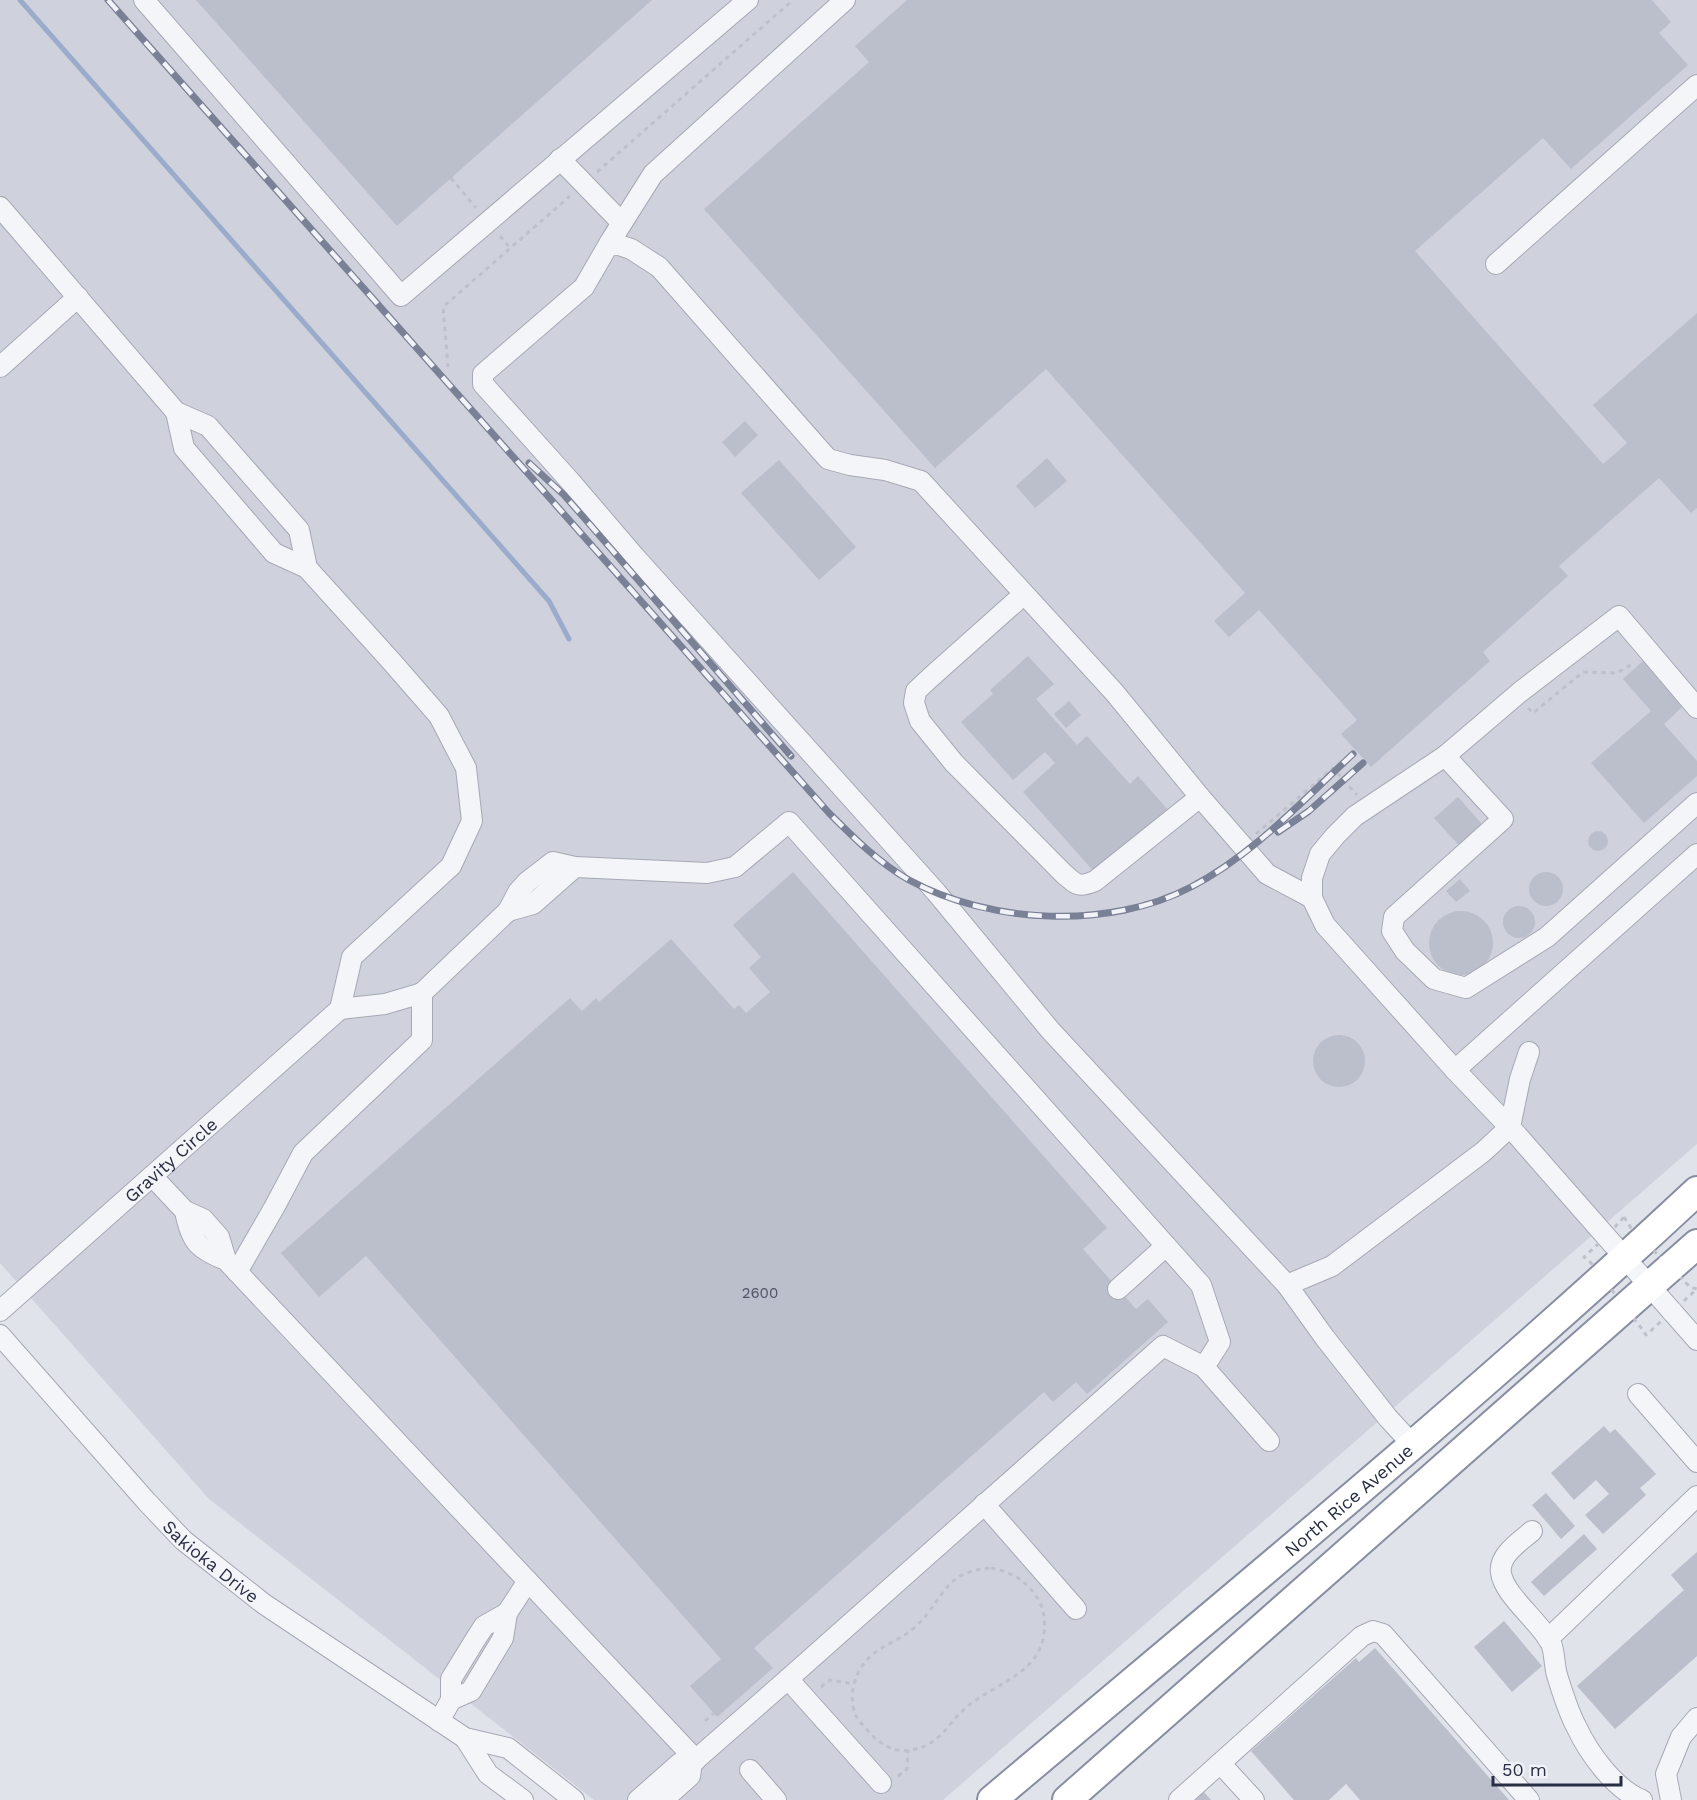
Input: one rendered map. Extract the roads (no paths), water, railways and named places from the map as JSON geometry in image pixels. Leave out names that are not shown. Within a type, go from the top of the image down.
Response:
[{"type":"highway","name":"North Rice Avenue","points":[[992,1800],[1413,1445],[1624,1259],[1697,1191]]},
{"type":"highway","name":"North Rice Avenue","points":[[1066,1800],[1697,1244]]},
{"type":"street","points":[[144,0],[401,296],[748,0]]},
{"type":"street","points":[[845,0],[653,174],[585,287],[483,374],[483,384],[936,892],[1050,1030],[1287,1285],[1325,1338],[1381,1409],[1413,1445]]},
{"type":"street","points":[[1496,264],[1697,85]]},
{"type":"street","points":[[560,159],[622,223]]},
{"type":"street","points":[[0,207],[176,412],[208,426],[299,530],[307,568]]},
{"type":"street","points":[[610,242],[631,249],[659,267],[828,459],[885,470],[921,481],[1114,692],[1267,874],[1312,898]]},
{"type":"street","points":[[0,367],[78,297]]},
{"type":"street","points":[[176,412],[184,448],[274,553],[307,568],[439,716],[466,768],[472,821],[451,866],[352,957],[340,1009],[385,1004],[422,993],[508,911],[533,904],[575,867],[707,873],[735,867],[789,822],[1201,1285],[1220,1342],[1204,1367]]},
{"type":"street","points":[[1023,594],[916,692],[914,703],[920,721],[954,764],[1064,874],[1076,885],[1082,886],[1095,880],[1200,797]]},
{"type":"street","points":[[1697,708],[1619,616],[1516,695],[1445,756],[1355,816],[1320,854],[1312,878],[1312,898],[1325,925],[1455,1070],[1510,1127],[1697,1340]]},
{"type":"street","points":[[1445,756],[1503,819],[1394,917],[1392,931],[1405,951],[1434,979],[1466,988],[1547,937],[1697,803]]},
{"type":"street","points":[[1455,1070],[1697,854]]},
{"type":"street","points":[[231,1266],[275,1206],[303,1153],[422,1040],[422,993]]},
{"type":"street","name":"Gravity Circle","points":[[0,1311],[340,1009]]},
{"type":"street","points":[[1287,1285],[1332,1266],[1483,1152],[1510,1127],[1520,1079],[1529,1052]]},
{"type":"street","points":[[152,1176],[184,1211],[189,1233],[205,1252],[231,1266],[694,1761]]},
{"type":"street","points":[[1118,1288],[1166,1246]]},
{"type":"street","name":"Sakioka Drive","points":[[0,1335],[183,1540],[264,1604],[439,1721],[465,1738],[508,1748],[574,1800]]},
{"type":"street","points":[[638,1800],[680,1763],[694,1761],[1163,1346],[1204,1367],[1269,1441]]},
{"type":"street","points":[[1638,1394],[1697,1462]]},
{"type":"street","points":[[1548,1639],[1697,1496]]},
{"type":"street","points":[[984,1504],[1076,1609]]},
{"type":"street","points":[[1532,1531],[1505,1556],[1500,1571],[1506,1587],[1540,1626],[1552,1646],[1557,1673],[1575,1726],[1599,1764],[1630,1795],[1642,1800]]},
{"type":"street","points":[[439,1721],[451,1700],[451,1678],[475,1640],[484,1626],[507,1613],[528,1581]]},
{"type":"street","points":[[1179,1800],[1362,1636],[1373,1631],[1383,1634],[1529,1800]]},
{"type":"street","points":[[788,1679],[890,1779]]},
{"type":"street","points":[[1671,1800],[1666,1774],[1681,1737],[1697,1718]]},
{"type":"street","name":"Sakioka Drive","points":[[465,1738],[488,1774],[523,1800]]},
{"type":"street","points":[[663,1800],[690,1776],[694,1761]]},
{"type":"street","points":[[1220,1763],[1254,1800]]},
{"type":"street","points":[[750,1770],[776,1800]]},
{"type":"waterway","points":[[20,0],[549,601],[569,639]]},
{"type":"railway","points":[[108,0],[829,813],[877,858],[909,880],[941,895],[976,906],[1012,913],[1050,916],[1087,915],[1124,910],[1159,901],[1191,887],[1235,859],[1276,826],[1353,754]]},
{"type":"railway","points":[[529,463],[564,495],[791,756]]},
{"type":"railway","points":[[1278,832],[1309,811],[1363,763]]}]
